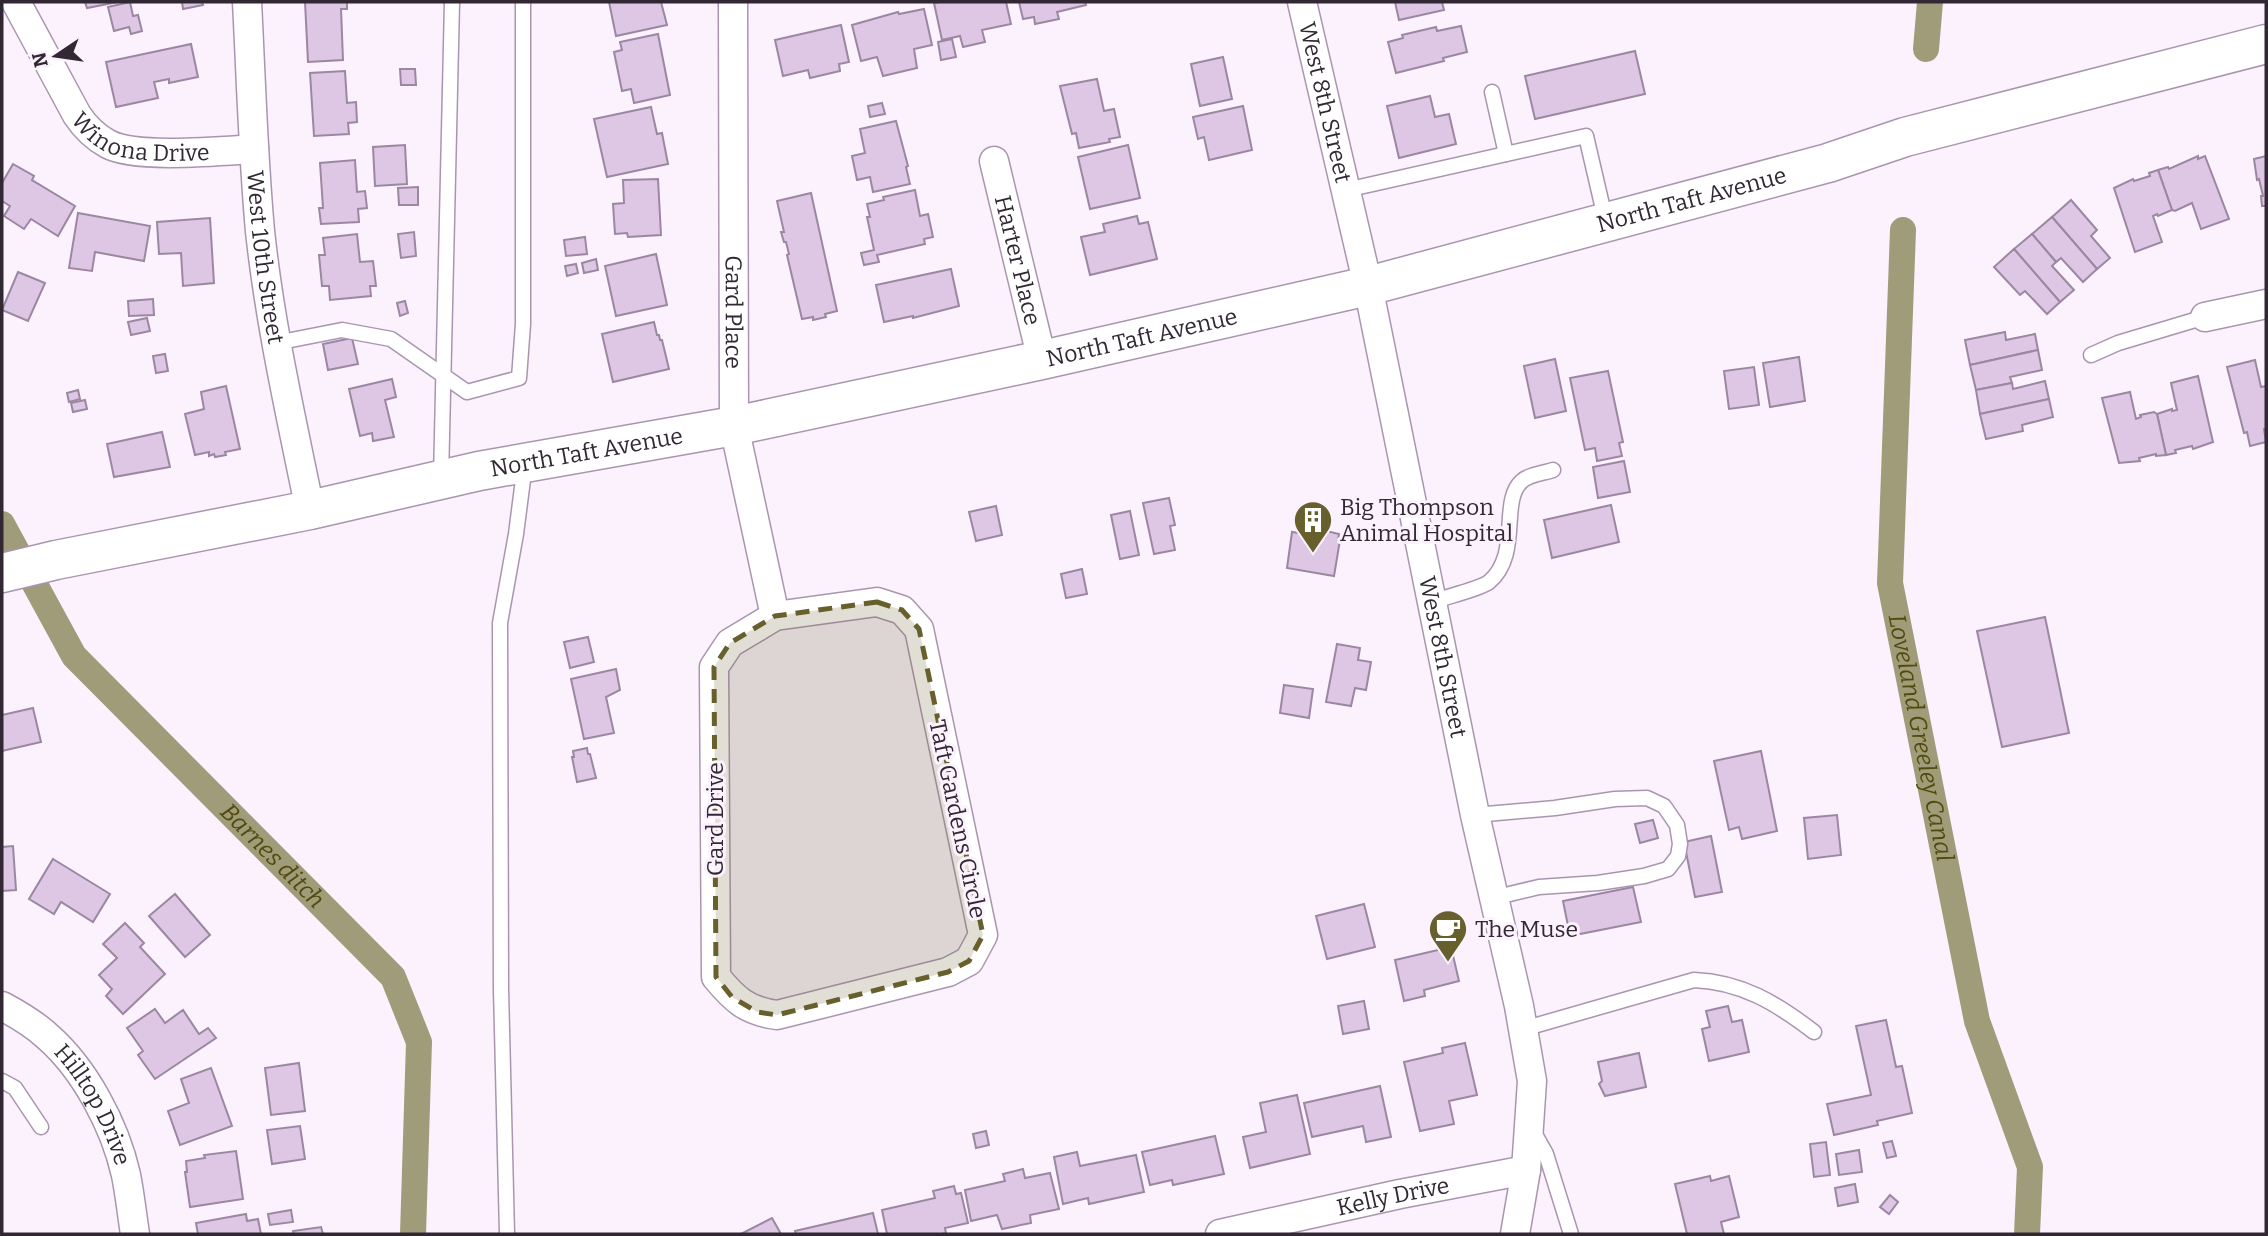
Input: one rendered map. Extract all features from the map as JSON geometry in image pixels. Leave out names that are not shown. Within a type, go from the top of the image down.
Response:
[{"type":"main road","name":"North Taft Avenue","points":[[2,573],[310,510],[440,480],[734,426],[1368,286],[1828,163],[1905,137],[2266,44]]},
{"type":"street","name":"Winona Drive","points":[[16,2],[76,115],[87,128],[109,145],[133,151],[254,149]]},
{"type":"street","name":"West 10th Street","points":[[247,2],[260,233],[276,344],[310,510]]},
{"type":"street","name":"Gard Place","points":[[733,2],[734,426],[775,616]]},
{"type":"street","name":"West 8th Street","points":[[1302,2],[1368,286],[1532,1081],[1526,1170],[1515,1234]]},
{"type":"street","name":"Harter Place","points":[[994,161],[1042,360]]},
{"type":"street","points":[[2205,317],[2266,304]]},
{"type":"street","name":"Taft Gardens Circle","points":[[775,616],[877,602],[902,610],[919,629],[983,935],[969,961],[948,972],[777,1015]]},
{"type":"street","name":"Gard Drive","points":[[775,616],[730,643],[714,667],[714,681],[716,977],[732,997],[757,1012],[777,1015]]},
{"type":"street","name":"Hilltop Drive","points":[[2,1006],[48,1036],[75,1068],[104,1112],[114,1135],[125,1175],[135,1234]]},
{"type":"street","name":"Kelly Drive","points":[[1220,1234],[1400,1194],[1526,1170]]},
{"type":"lane","points":[[440,480],[452,2]]},
{"type":"lane","points":[[276,344],[342,330],[391,339],[467,393],[519,378],[523,324],[523,2]]},
{"type":"lane","points":[[1492,92],[1506,154]]},
{"type":"lane","points":[[1346,190],[1586,136],[1606,222]]},
{"type":"lane","points":[[2091,355],[2118,343],[2205,317]]},
{"type":"lane","points":[[507,1234],[501,989],[500,623],[525,463]]},
{"type":"lane","points":[[1432,602],[1487,583],[1502,566],[1509,539],[1513,494],[1522,480],[1553,470]]},
{"type":"lane","points":[[1475,815],[1555,808],[1615,799],[1647,798],[1664,806],[1677,825],[1680,844],[1678,856],[1668,869],[1644,876],[1598,883],[1539,887],[1493,898]]},
{"type":"lane","points":[[1523,1029],[1694,980],[1716,981],[1748,990],[1784,1009],[1814,1032]]},
{"type":"lane","points":[[2,1081],[15,1088],[41,1127]]},
{"type":"lane","points":[[1529,1125],[1546,1154],[1570,1234]]},
{"type":"highlighted area","points":[[877,602],[902,610],[919,629],[983,935],[969,961],[948,972],[777,1015],[757,1012],[732,997],[716,977],[714,667],[730,643],[775,616]]},
{"type":"building","points":[[85,2],[118,2],[87,8]]},
{"type":"building","points":[[130,2],[133,16],[138,15],[142,31],[131,34],[129,27],[114,31],[108,7]]},
{"type":"building","points":[[182,2],[202,2],[203,5],[183,9]]},
{"type":"building","points":[[305,2],[347,2],[347,9],[341,9],[343,60],[308,62]]},
{"type":"building","points":[[609,2],[661,2],[667,25],[616,36]]},
{"type":"building","points":[[1006,2],[1011,24],[982,30],[985,42],[963,47],[960,36],[942,40],[934,3]]},
{"type":"building","points":[[1019,2],[1085,2],[1086,5],[1057,12],[1059,19],[1035,24],[1034,17],[1023,19]]},
{"type":"building","points":[[1395,2],[1442,2],[1444,10],[1399,20]]},
{"type":"building","points":[[924,9],[932,45],[914,49],[917,68],[883,76],[877,57],[861,61],[852,25],[898,12],[899,14]]},
{"type":"building","points":[[841,25],[849,62],[839,64],[840,71],[810,78],[808,70],[783,76],[775,40]]},
{"type":"building","points":[[1461,26],[1467,52],[1443,58],[1444,61],[1396,73],[1388,42],[1403,38],[1402,35],[1436,27],[1437,31]]},
{"type":"building","points":[[658,34],[670,95],[634,103],[631,89],[622,91],[614,52],[622,50],[620,42]]},
{"type":"building","points":[[952,39],[956,57],[941,60],[938,42]]},
{"type":"building","points":[[191,44],[198,77],[169,83],[169,79],[154,82],[158,98],[116,107],[106,62]]},
{"type":"building","points":[[1635,51],[1645,94],[1535,119],[1525,76]]},
{"type":"building","points":[[1223,57],[1232,99],[1200,106],[1191,64]]},
{"type":"building","points":[[400,69],[415,69],[416,85],[401,85]]},
{"type":"building","points":[[345,71],[347,103],[356,102],[357,122],[348,123],[349,134],[314,136],[310,73]]},
{"type":"building","points":[[1097,79],[1104,111],[1114,109],[1120,137],[1109,139],[1110,142],[1079,148],[1076,133],[1072,134],[1060,86]]},
{"type":"building","points":[[1430,96],[1435,117],[1449,114],[1456,144],[1399,158],[1387,106]]},
{"type":"building","points":[[882,103],[885,114],[870,117],[868,106]]},
{"type":"building","points":[[1243,106],[1252,150],[1209,160],[1204,137],[1198,139],[1193,117]]},
{"type":"building","points":[[651,107],[657,134],[662,133],[668,164],[607,177],[594,119]]},
{"type":"building","points":[[896,121],[910,184],[873,192],[870,177],[857,180],[852,156],[865,153],[860,129]]},
{"type":"building","points":[[405,145],[407,184],[375,186],[373,147]]},
{"type":"building","points":[[1128,145],[1140,198],[1090,209],[1078,157]]},
{"type":"building","points":[[2198,156],[2198,159],[2205,156],[2229,219],[2201,229],[2192,203],[2172,210],[2158,170],[2169,169]]},
{"type":"building","points":[[2266,156],[2266,206],[2262,206],[2263,196],[2254,159]]},
{"type":"building","points":[[355,160],[357,192],[365,191],[367,208],[358,209],[359,222],[321,224],[319,208],[323,208],[320,163]]},
{"type":"building","points":[[13,164],[34,176],[32,180],[75,206],[58,236],[31,219],[24,229],[4,216],[10,206],[2,201],[2,183]]},
{"type":"building","points":[[2158,170],[2172,210],[2153,216],[2162,242],[2135,252],[2114,188],[2133,179],[2134,181],[2150,176],[2149,173]]},
{"type":"building","points":[[658,179],[661,235],[628,237],[627,233],[615,234],[613,204],[624,203],[623,180]]},
{"type":"building","points":[[418,187],[418,205],[399,205],[398,188]]},
{"type":"building","points":[[915,190],[920,216],[928,214],[933,237],[924,239],[925,244],[877,255],[879,262],[864,265],[861,253],[874,250],[867,204],[884,200],[883,197]]},
{"type":"building","points":[[811,193],[837,311],[813,320],[813,317],[802,319],[787,255],[789,254],[781,232],[784,232],[777,201]]},
{"type":"building","points":[[2071,200],[2097,230],[2091,236],[2110,258],[2097,269],[2052,217]]},
{"type":"building","points":[[78,213],[150,226],[144,261],[95,252],[92,271],[69,268]]},
{"type":"building","points":[[1137,216],[1139,224],[1148,222],[1157,259],[1090,275],[1081,237],[1105,232],[1103,224]]},
{"type":"building","points":[[2052,217],[2097,269],[2083,282],[2061,258],[2056,262],[2032,234]]},
{"type":"building","points":[[210,218],[214,283],[183,286],[181,253],[159,254],[157,222]]},
{"type":"building","points":[[414,232],[416,256],[401,258],[398,234]]},
{"type":"building","points":[[357,234],[360,262],[373,261],[376,286],[370,286],[371,296],[330,300],[329,286],[322,286],[319,255],[325,255],[323,238]]},
{"type":"building","points":[[2032,234],[2056,262],[2052,266],[2074,290],[2060,302],[2014,249]]},
{"type":"building","points":[[585,237],[587,254],[566,256],[564,240]]},
{"type":"building","points":[[2014,249],[2060,302],[2047,314],[2025,291],[2020,295],[1994,267]]},
{"type":"building","points":[[656,254],[667,305],[616,316],[605,266]]},
{"type":"building","points":[[596,259],[598,270],[584,273],[582,263]]},
{"type":"building","points":[[576,264],[578,273],[567,276],[565,266]]},
{"type":"building","points":[[951,269],[959,306],[913,318],[884,322],[876,285]]},
{"type":"building","points":[[18,272],[45,283],[28,321],[2,310]]},
{"type":"building","points":[[153,299],[154,315],[129,316],[128,301]]},
{"type":"building","points":[[405,301],[408,313],[400,316],[397,303]]},
{"type":"building","points":[[147,318],[150,331],[131,335],[128,322]]},
{"type":"building","points":[[654,322],[657,335],[662,340],[669,369],[613,382],[602,334]]},
{"type":"building","points":[[2005,332],[2006,340],[2035,334],[2038,350],[1970,365],[1965,340]]},
{"type":"building","points":[[352,338],[358,364],[328,370],[323,344]]},
{"type":"building","points":[[2038,350],[2042,370],[2010,377],[2012,383],[1976,390],[1970,365]]},
{"type":"building","points":[[165,354],[168,371],[156,373],[153,356]]},
{"type":"building","points":[[1799,357],[1805,401],[1770,407],[1763,363]]},
{"type":"building","points":[[1555,359],[1566,411],[1535,418],[1524,366]]},
{"type":"building","points":[[2255,360],[2261,387],[2266,386],[2266,442],[2250,446],[2247,432],[2244,433],[2227,367]]},
{"type":"building","points":[[1754,367],[1759,405],[1729,409],[1724,371]]},
{"type":"building","points":[[1608,371],[1623,442],[1619,443],[1622,456],[1597,461],[1595,448],[1585,450],[1570,378]]},
{"type":"building","points":[[2198,376],[2213,442],[2193,449],[2192,446],[2175,450],[2176,453],[2166,455],[2157,414],[2177,410],[2171,383]]},
{"type":"building","points":[[392,379],[396,397],[385,400],[394,437],[373,441],[372,433],[360,436],[349,389]]},
{"type":"building","points":[[2045,381],[2049,399],[1980,414],[1976,390],[2012,383],[2013,389]]},
{"type":"building","points":[[226,386],[240,449],[215,457],[214,454],[209,456],[209,452],[195,455],[185,414],[204,409],[201,392]]},
{"type":"building","points":[[78,390],[80,399],[69,402],[67,393]]},
{"type":"building","points":[[2130,392],[2136,419],[2141,417],[2140,415],[2154,412],[2157,414],[2166,455],[2156,454],[2139,458],[2140,461],[2119,463],[2102,398]]},
{"type":"building","points":[[2049,399],[2053,417],[2022,425],[2023,431],[1986,439],[1980,414]]},
{"type":"building","points":[[85,400],[87,409],[73,412],[71,403]]},
{"type":"building","points":[[162,432],[170,467],[114,477],[107,444]]},
{"type":"building","points":[[1624,461],[1630,492],[1598,498],[1593,467]]},
{"type":"building","points":[[1169,498],[1175,525],[1170,526],[1175,550],[1154,554],[1143,503]]},
{"type":"building","points":[[1611,505],[1619,542],[1552,558],[1544,520]]},
{"type":"building","points":[[996,506],[1002,535],[976,541],[969,512]]},
{"type":"building","points":[[1130,511],[1139,555],[1120,559],[1111,515]]},
{"type":"building","name":"Big Thompson Animal Hospital","points":[[1326,531],[1339,534],[1334,576],[1287,568],[1292,532],[1325,537]]},
{"type":"building","points":[[1082,569],[1087,594],[1066,598],[1061,574]]},
{"type":"building","points":[[2045,617],[2069,733],[2002,747],[1977,631]]},
{"type":"building","points":[[588,637],[594,662],[570,668],[564,642]]},
{"type":"building","points":[[1337,644],[1360,648],[1358,660],[1371,662],[1366,690],[1355,688],[1351,706],[1326,702]]},
{"type":"building","points":[[616,669],[620,690],[606,697],[614,733],[584,739],[571,679]]},
{"type":"building","points":[[1284,685],[1313,689],[1309,718],[1280,713]]},
{"type":"building","points":[[33,708],[41,742],[2,751],[2,715]]},
{"type":"building","points":[[587,748],[596,778],[577,782],[573,751]]},
{"type":"building","points":[[1761,751],[1777,831],[1742,839],[1739,827],[1729,830],[1714,761]]},
{"type":"building","points":[[1837,815],[1841,855],[1808,859],[1804,818]]},
{"type":"building","points":[[1653,820],[1658,838],[1640,843],[1635,824]]},
{"type":"building","points":[[1711,836],[1722,892],[1695,897],[1684,842]]},
{"type":"building","points":[[13,846],[16,890],[2,891],[2,847]]},
{"type":"building","points":[[53,859],[110,894],[93,922],[61,902],[54,914],[29,899]]},
{"type":"building","points":[[1633,887],[1641,922],[1570,936],[1563,901]]},
{"type":"building","points":[[175,894],[210,935],[185,957],[149,916]]},
{"type":"building","points":[[1364,904],[1375,947],[1327,959],[1316,916]]},
{"type":"building","points":[[125,923],[144,943],[140,947],[165,974],[123,1014],[106,996],[112,989],[99,975],[117,958],[103,944]]},
{"type":"building","points":[[1451,947],[1459,981],[1424,990],[1425,996],[1404,1001],[1395,960]]},
{"type":"building","points":[[1364,1001],[1369,1029],[1343,1034],[1338,1006]]},
{"type":"building","points":[[1728,1006],[1732,1022],[1742,1020],[1749,1052],[1709,1061],[1702,1029],[1710,1027],[1706,1011]]},
{"type":"building","points":[[155,1009],[165,1023],[183,1010],[199,1034],[208,1028],[216,1038],[155,1079],[138,1055],[143,1051],[127,1028]]},
{"type":"building","points":[[1886,1020],[1896,1067],[1902,1066],[1912,1113],[1877,1121],[1878,1125],[1834,1135],[1827,1104],[1871,1095],[1856,1026]]},
{"type":"building","points":[[1465,1043],[1477,1095],[1449,1101],[1454,1124],[1420,1131],[1404,1062],[1443,1053],[1442,1048]]},
{"type":"building","points":[[1639,1053],[1646,1087],[1605,1096],[1599,1084],[1602,1081],[1598,1062]]},
{"type":"building","points":[[299,1063],[305,1111],[271,1115],[265,1068]]},
{"type":"building","points":[[211,1068],[232,1126],[180,1145],[168,1111],[189,1103],[181,1079]]},
{"type":"building","points":[[1380,1086],[1391,1137],[1366,1142],[1363,1126],[1312,1137],[1304,1103]]},
{"type":"building","points":[[1297,1095],[1310,1154],[1250,1168],[1243,1137],[1266,1132],[1260,1103]]},
{"type":"building","points":[[300,1126],[305,1159],[272,1164],[267,1130]]},
{"type":"building","points":[[986,1131],[989,1145],[976,1148],[973,1134]]},
{"type":"building","points":[[1215,1136],[1224,1174],[1173,1185],[1172,1180],[1150,1185],[1142,1152]]},
{"type":"building","points":[[1892,1141],[1896,1156],[1887,1158],[1883,1143]]},
{"type":"building","points":[[1826,1142],[1830,1175],[1814,1177],[1810,1144]]},
{"type":"building","points":[[1859,1150],[1862,1172],[1839,1175],[1836,1154]]},
{"type":"building","points":[[236,1151],[243,1199],[190,1207],[186,1161],[205,1158],[204,1155]]},
{"type":"building","points":[[1077,1152],[1080,1166],[1136,1155],[1144,1192],[1089,1204],[1088,1198],[1063,1204],[1054,1157]]},
{"type":"building","points":[[1023,1169],[1025,1178],[1050,1173],[1059,1209],[1030,1215],[1031,1223],[1002,1229],[997,1215],[971,1221],[965,1190],[1005,1181],[1003,1174]]},
{"type":"building","points":[[1710,1176],[1711,1181],[1729,1176],[1739,1217],[1721,1222],[1724,1234],[1687,1234],[1675,1184]]},
{"type":"building","points":[[1855,1184],[1858,1202],[1838,1206],[1835,1188]]},
{"type":"building","points":[[954,1186],[956,1194],[961,1193],[968,1223],[945,1228],[946,1233],[942,1234],[887,1234],[882,1210],[935,1198],[933,1191]]},
{"type":"building","points":[[1890,1195],[1898,1202],[1889,1214],[1880,1207]]},
{"type":"building","points":[[291,1210],[293,1222],[270,1225],[268,1214]]},
{"type":"building","points":[[873,1213],[878,1234],[796,1234],[795,1231]]},
{"type":"building","points":[[246,1214],[247,1221],[258,1219],[261,1234],[198,1234],[196,1223]]},
{"type":"building","points":[[772,1218],[781,1234],[741,1234]]},
{"type":"building","points":[[321,1227],[323,1234],[294,1234],[293,1231]]},
{"type":"waterway","name":"Loveland Greeley Canal","points":[[1926,49],[1930,2]]},
{"type":"waterway","name":"Loveland Greeley Canal","points":[[1903,230],[1890,583],[1977,1021],[2030,1167],[2027,1234]]},
{"type":"waterway","name":"Barnes ditch","points":[[2,524],[74,656],[393,977],[419,1042],[413,1234]]},
{"type":"place","name":"Big Thompson Animal Hospital","points":[[1313,554]]},
{"type":"place","name":"The Muse","points":[[1448,963]]}]
